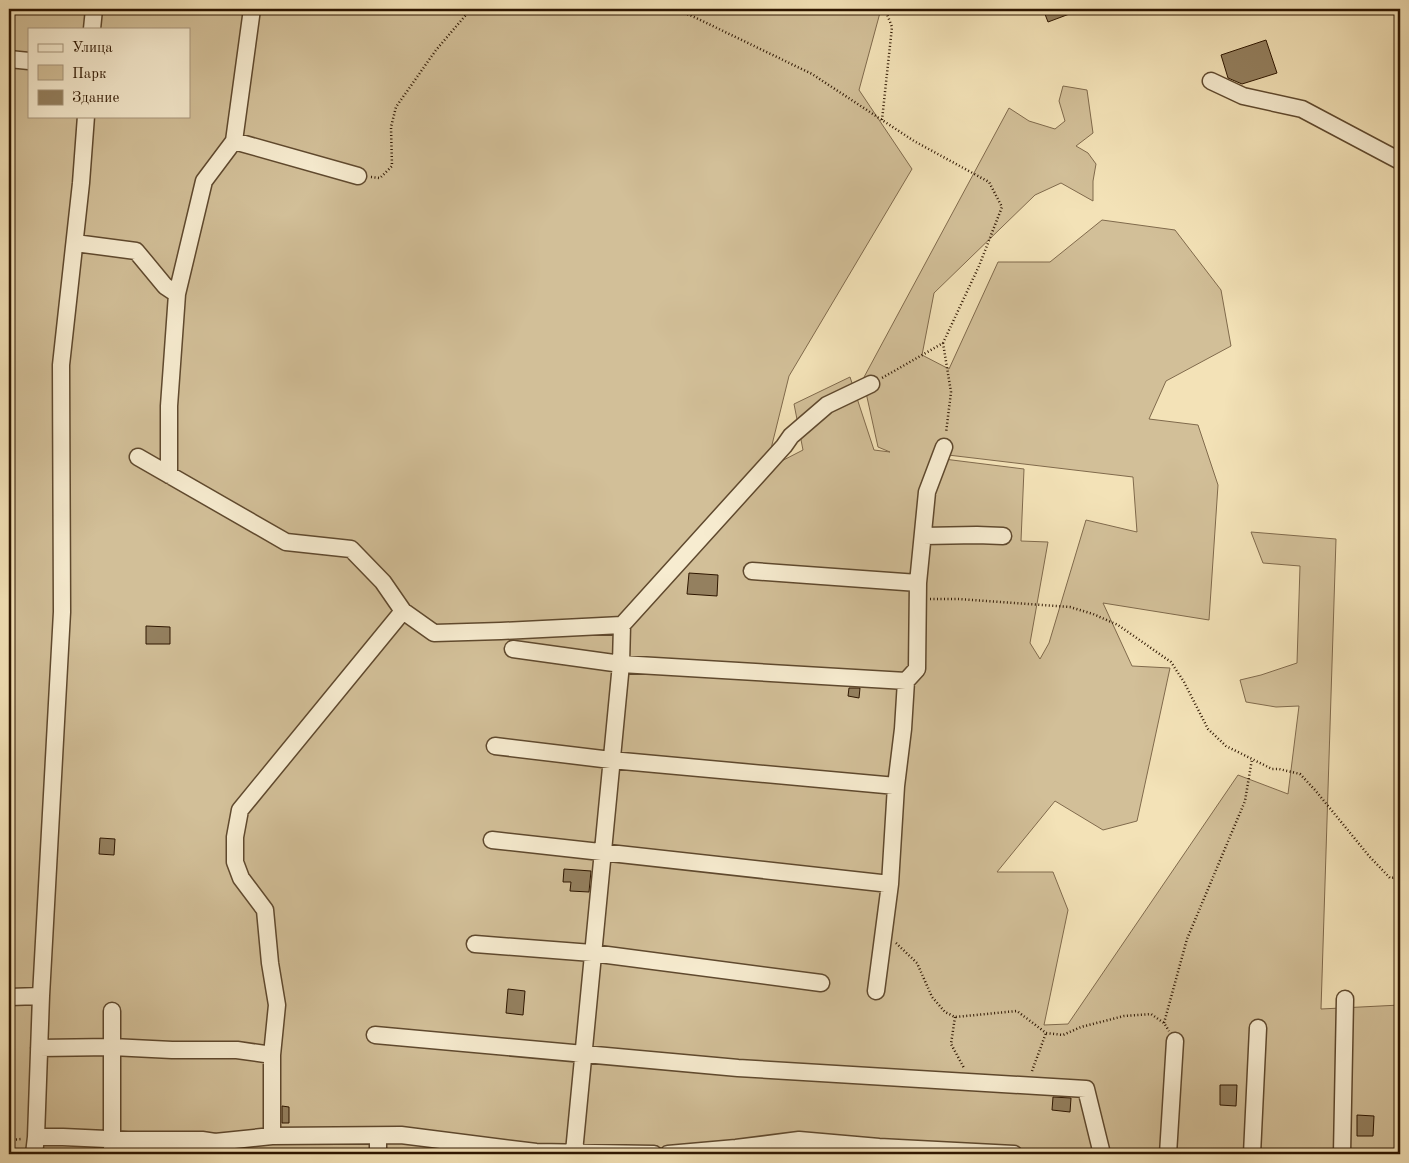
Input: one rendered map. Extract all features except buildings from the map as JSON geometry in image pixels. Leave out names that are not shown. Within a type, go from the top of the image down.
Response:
[{"type":"street","points":[[92,28],[94,9]]},
{"type":"street","points":[[169,475],[170,406],[177,294],[204,181],[234,141],[252,9]]},
{"type":"street","points":[[9,59],[28,60]]},
{"type":"street","points":[[1211,81],[1243,96],[1302,109],[1400,161]]},
{"type":"street","points":[[34,1154],[28,1138],[39,1048],[62,612],[61,365],[75,243],[86,118]]},
{"type":"street","points":[[234,141],[358,176]]},
{"type":"street","points":[[75,243],[136,251],[165,286],[177,294]]},
{"type":"street","points":[[574,1152],[621,664],[622,625],[791,436],[827,405],[871,384]]},
{"type":"street","points":[[876,991],[890,884],[896,786],[903,729],[906,681],[917,669],[918,583],[927,492],[944,447]]},
{"type":"street","points":[[138,457],[286,542],[351,550],[383,582],[403,611],[434,633],[622,625]]},
{"type":"street","points":[[923,536],[977,534],[1003,536]]},
{"type":"street","points":[[752,571],[918,583]]},
{"type":"street","points":[[272,1136],[272,1054],[277,1005],[270,963],[265,910],[241,878],[235,862],[235,836],[240,810],[403,611]]},
{"type":"street","points":[[513,649],[621,664],[906,681]]},
{"type":"street","points":[[495,746],[611,760],[896,786]]},
{"type":"street","points":[[492,840],[890,884]]},
{"type":"street","points":[[475,944],[592,953],[821,983]]},
{"type":"street","points":[[9,997],[41,996]]},
{"type":"street","points":[[1342,1154],[1345,999]]},
{"type":"street","points":[[112,1011],[112,1147]]},
{"type":"street","points":[[1252,1154],[1258,1028]]},
{"type":"street","points":[[376,1035],[738,1068],[1086,1089],[1102,1154]]},
{"type":"street","points":[[1168,1154],[1175,1041]]},
{"type":"street","points":[[39,1048],[112,1047],[172,1050],[237,1050],[272,1054]]},
{"type":"street","points":[[28,1138],[112,1147],[205,1147],[215,1142],[272,1136],[401,1135],[536,1153],[654,1154]]},
{"type":"street","points":[[378,1136],[378,1154]]},
{"type":"street","points":[[668,1154],[736,1151],[799,1140],[877,1151],[1014,1154]]},
{"type":"path","points":[[358,176],[380,178],[392,166],[391,127],[396,107],[436,50],[471,9]]},
{"type":"path","points":[[667,9],[690,15],[812,74],[914,141],[989,182],[1002,207],[943,343],[951,392],[944,447]]},
{"type":"path","points":[[882,120],[892,27],[885,9]]},
{"type":"path","points":[[871,384],[943,343]]},
{"type":"path","points":[[919,600],[958,598],[1070,607],[1093,614],[1118,625],[1171,662],[1184,682],[1208,729],[1226,746],[1272,769],[1300,774],[1390,878],[1400,877]]},
{"type":"path","points":[[1164,1023],[1187,939],[1245,801],[1252,759]]},
{"type":"path","points":[[885,922],[896,943],[917,963],[932,997],[945,1012],[955,1017],[1017,1010],[1046,1033],[1063,1035],[1081,1027],[1124,1016],[1151,1014],[1164,1023],[1175,1041]]},
{"type":"path","points":[[955,1017],[951,1044],[972,1082]]},
{"type":"path","points":[[1027,1086],[1046,1033]]},
{"type":"path","points":[[9,1140],[28,1138]]},
{"type":"green space","points":[[9,9],[881,9],[859,90],[912,169],[789,376],[766,469],[803,450],[794,404],[850,377],[874,450],[890,452],[878,447],[863,379],[1009,108],[1029,121],[1055,129],[1065,121],[1059,101],[1063,86],[1087,90],[1093,133],[1076,146],[1088,153],[1096,164],[1093,181],[1093,201],[1061,183],[1035,195],[934,293],[922,355],[949,369],[998,262],[1050,262],[1102,220],[1175,230],[1221,290],[1231,346],[1166,381],[1149,419],[1198,425],[1218,485],[1209,620],[1103,603],[1132,666],[1170,668],[1137,821],[1103,830],[1055,801],[997,872],[1053,872],[1068,910],[1044,1025],[1068,1024],[1238,775],[1288,794],[1299,706],[1276,707],[1246,702],[1240,680],[1297,663],[1300,566],[1263,563],[1251,532],[1336,539],[1321,1009],[1400,1005],[1400,1154],[9,1154]],"holes":[[[948,455],[1133,477],[1137,532],[1086,520],[1049,643],[1040,659],[1030,643],[1048,542],[1021,541],[1024,469],[944,459]]]}]
